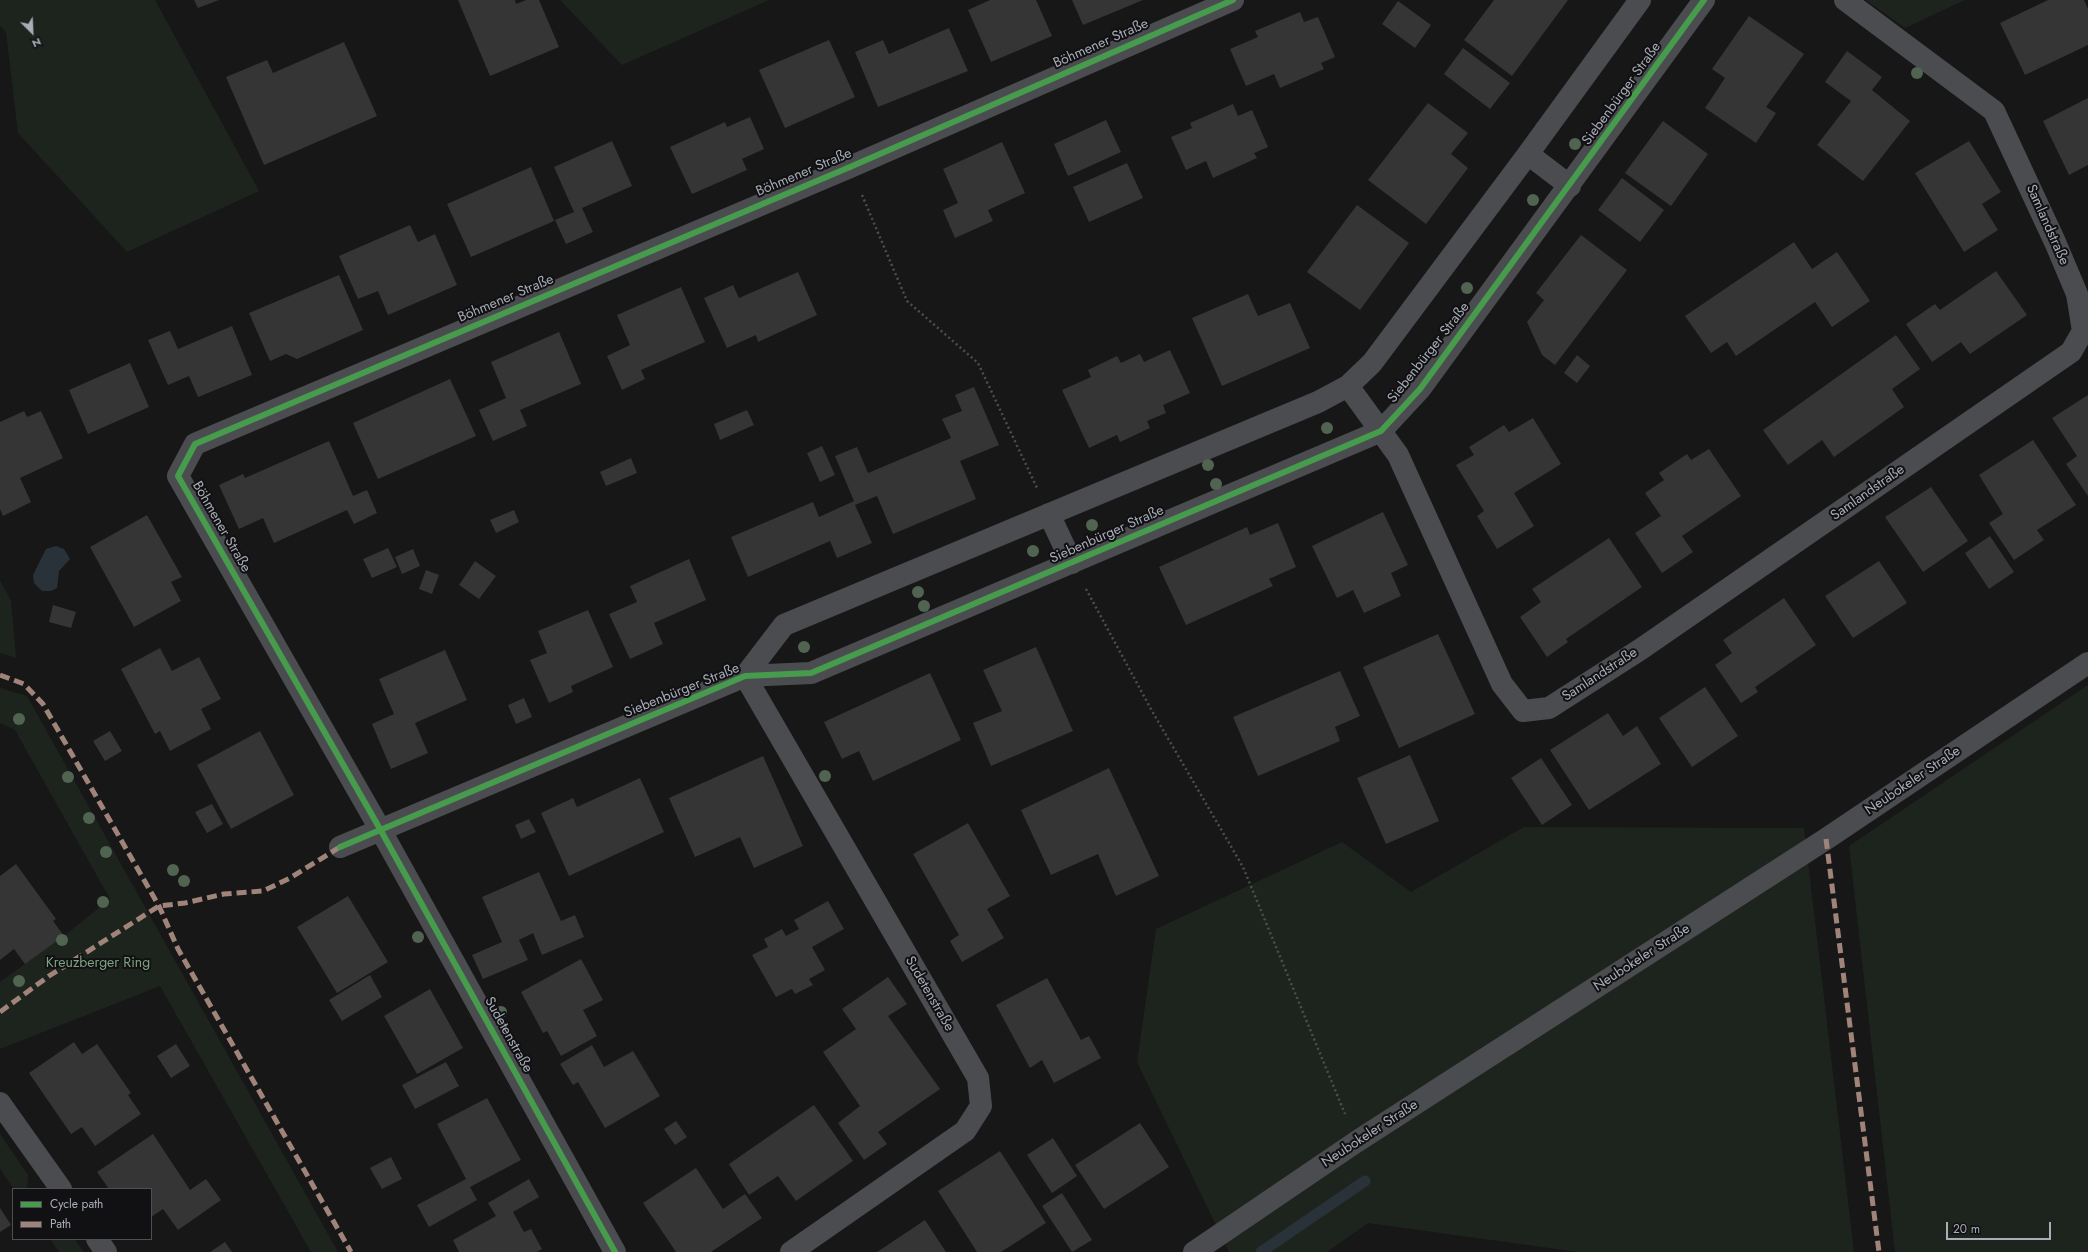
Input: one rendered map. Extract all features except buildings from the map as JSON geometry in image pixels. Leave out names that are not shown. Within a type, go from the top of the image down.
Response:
[{"type":"street","name":"Böhmener Straße","points":[[380,830],[178,476],[195,444],[850,167],[1233,0]]},
{"type":"street","name":"Siebenbürger Straße","points":[[745,676],[784,625],[1318,402],[1348,386],[1372,363],[1528,154],[1640,0]]},
{"type":"street","name":"Siebenbürger Straße","points":[[340,847],[745,676],[811,673],[1381,431],[1420,389],[1570,186],[1704,0]]},
{"type":"street","name":"Samlandstraße","points":[[1381,431],[1398,455],[1502,684],[1523,710],[1550,708],[1641,649],[2071,352],[2083,331],[2077,294],[2055,242],[1994,111],[1845,0]]},
{"type":"street","points":[[1528,154],[1570,186]]},
{"type":"street","points":[[1348,386],[1381,431]]},
{"type":"street","name":"Siebenbürger Straße","points":[[1049,514],[1072,563]]},
{"type":"street","name":"Neubokeler Straße","points":[[1194,1252],[1356,1142],[1826,839],[2088,662]]},
{"type":"street","name":"Sudetenstraße","points":[[745,676],[978,1078],[981,1106],[965,1131],[791,1252]]},
{"type":"street","name":"Sudetenstraße","points":[[380,830],[615,1252]]},
{"type":"street","points":[[0,1103],[60,1188]]},
{"type":"street","points":[[98,1240],[106,1252]]},
{"type":"path","points":[[850,167],[907,301],[978,363],[1049,514]]},
{"type":"path","points":[[1072,563],[1152,711],[1243,868],[1356,1142]]},
{"type":"green space","points":[[0,0],[155,0],[259,191],[127,252],[18,133],[6,32],[0,26]]},
{"type":"green space","points":[[560,0],[769,0],[622,65]]},
{"type":"green space","points":[[1866,0],[1965,0],[1905,28]]},
{"type":"green space","points":[[0,580],[11,601],[16,658],[0,653]]},
{"type":"green space","points":[[2088,685],[2088,1252],[1895,1252],[1849,846]]},
{"type":"green space","name":"Kreuzberger Ring","points":[[0,688],[27,696],[338,1252],[311,1252],[160,986],[0,1049],[0,982],[64,936],[110,899],[15,730],[0,723]]},
{"type":"green space","points":[[1524,827],[1804,828],[1854,1252],[1578,1252],[1368,1223],[1327,1252],[1229,1252],[1137,1062],[1156,929],[1342,842],[1411,892]]},
{"type":"green space","points":[[0,1134],[28,1175],[27,1188],[13,1188],[0,1169]]},
{"type":"green space","points":[[51,1240],[75,1240],[84,1252],[59,1252]]},
{"type":"shaded area","points":[[56,546],[64,549],[70,559],[59,571],[57,588],[51,591],[42,591],[34,583],[33,575],[46,549]]},
{"type":"waterway","points":[[1261,1252],[1365,1181]]},
{"type":"marked path","points":[[0,675],[24,684],[43,704],[159,906],[178,949],[351,1252]]},
{"type":"marked path","points":[[1826,839],[1879,1252]]},
{"type":"marked path","points":[[0,1012],[49,976],[159,906],[185,903],[224,894],[263,891],[290,878],[340,847]]},
{"type":"cycle path","points":[[615,1252],[380,829],[178,476],[195,444],[850,167],[1233,0]]},
{"type":"cycle path","points":[[340,847],[745,676],[811,673],[1381,431],[1420,389],[1704,0]]}]
